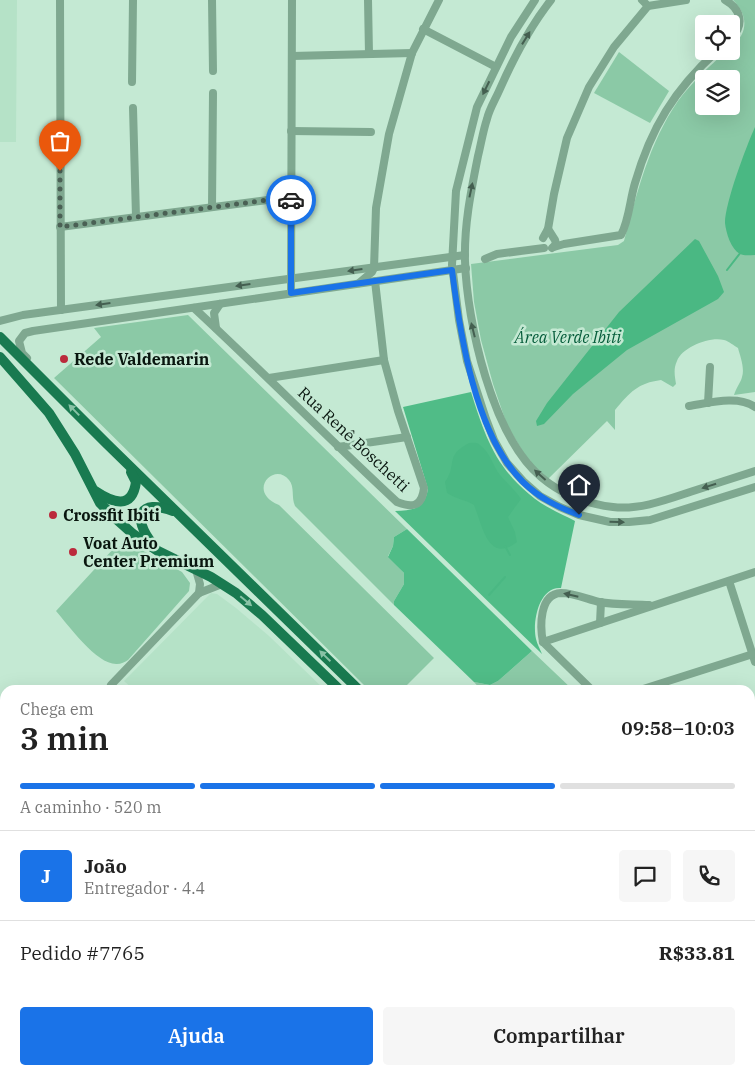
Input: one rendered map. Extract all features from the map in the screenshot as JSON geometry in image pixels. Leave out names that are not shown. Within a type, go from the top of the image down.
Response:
[{"type":"main road","points":[[0,337],[354,685]]},
{"type":"main road","points":[[0,357],[49,412],[75,454],[100,503],[114,517],[158,551],[236,593],[262,615],[335,685]]},
{"type":"main road","points":[[92,489],[115,502],[122,502],[129,498],[135,490],[136,482],[133,475],[106,443]]},
{"type":"main road","points":[[158,551],[144,533],[140,518],[152,506],[163,507],[179,513]]},
{"type":"street","points":[[60,0],[61,310]]},
{"type":"street","points":[[132,82],[133,0]]},
{"type":"street","points":[[212,0],[213,71]]},
{"type":"street","points":[[291,293],[292,0]]},
{"type":"street","points":[[368,0],[369,54]]},
{"type":"street","points":[[360,284],[374,268],[376,208],[389,134],[412,53],[439,0]]},
{"type":"street","points":[[535,0],[511,37],[477,108],[456,190],[452,257],[455,290],[467,361],[494,440],[507,463],[540,496],[560,508],[579,515],[610,522],[650,520],[755,487]]},
{"type":"street","points":[[551,0],[513,58],[487,118],[468,202],[465,255],[466,288],[472,325],[486,377],[505,431],[527,463],[554,487],[574,497],[614,508],[647,505],[755,472]]},
{"type":"street","points":[[543,242],[548,229],[567,138],[589,87],[645,3],[686,0]]},
{"type":"street","points":[[725,0],[734,5],[738,15]]},
{"type":"street","points":[[423,29],[496,67]]},
{"type":"street","points":[[292,56],[412,53]]},
{"type":"street","points":[[485,259],[497,254],[532,248],[549,236],[554,241],[564,244],[621,235],[634,185],[653,132],[680,89],[708,60]]},
{"type":"street","points":[[212,207],[213,93]]},
{"type":"street","points":[[134,108],[136,217]]},
{"type":"street","points":[[292,131],[371,132]]},
{"type":"street","points":[[60,227],[291,197]]},
{"type":"street","points":[[543,242],[551,249],[554,241],[548,229]]},
{"type":"street","points":[[454,238],[466,238]]},
{"type":"street","points":[[0,321],[23,315],[465,255]]},
{"type":"street","points":[[387,280],[400,273],[439,268],[438,259]]},
{"type":"street","points":[[25,333],[466,268]]},
{"type":"street","name":"Rua Renê Boschetti","points":[[194,308],[397,502],[409,506],[414,505],[420,500],[424,488],[398,412],[384,360],[375,281]]},
{"type":"street","points":[[455,290],[458,287],[466,288]]},
{"type":"street","points":[[162,312],[160,304],[163,296]]},
{"type":"street","points":[[150,314],[154,312],[155,308],[155,302],[152,298]]},
{"type":"street","points":[[216,328],[214,313],[220,304]]},
{"type":"street","points":[[23,315],[25,333],[19,341],[19,346],[22,353],[42,377]]},
{"type":"street","points":[[269,378],[384,360]]},
{"type":"street","points":[[708,403],[710,367]]},
{"type":"street","points":[[279,388],[284,380],[292,374]]},
{"type":"street","points":[[689,406],[737,401],[746,402],[755,407]]},
{"type":"street","points":[[338,447],[407,437]]},
{"type":"street","points":[[348,456],[348,451],[355,444]]},
{"type":"street","points":[[196,570],[200,584],[199,593]]},
{"type":"street","points":[[543,642],[755,572]]},
{"type":"street","points":[[658,685],[754,658],[729,581]]},
{"type":"street","points":[[111,685],[199,593],[222,584]]},
{"type":"street","points":[[587,685],[543,642],[540,631],[541,620],[544,608],[551,596],[564,593],[601,602],[654,606]]},
{"type":"street","points":[[600,623],[601,602]]},
{"type":"shaded area","points":[[0,0],[17,0],[16,142],[0,142]]},
{"type":"shaded area","points":[[755,127],[755,255],[745,255],[737,252],[732,245],[725,223],[732,189]]},
{"type":"shaded area","points":[[695,239],[699,241],[718,276],[724,292],[718,299],[627,350],[573,394],[544,424],[537,426],[536,421],[547,403],[619,312]]},
{"type":"shaded area","points":[[471,392],[486,435],[507,472],[517,483],[545,506],[575,521],[561,588],[553,589],[547,593],[542,599],[536,615],[536,639],[542,654],[395,511],[417,508],[424,501],[428,489],[403,407]]},
{"type":"shaded area","points":[[469,443],[478,443],[483,448],[500,475],[521,499],[508,517],[515,532],[517,542],[507,548],[499,549],[488,539],[483,531],[474,505],[447,493],[445,482],[449,476],[454,456]]},
{"type":"shaded area","points":[[407,529],[532,651],[498,681],[490,685],[474,682],[394,605],[394,601],[404,584],[404,573],[388,557],[393,546],[394,537]]},
{"type":"shaded area","points":[[211,593],[217,594],[236,608],[269,636],[320,685],[128,685],[124,681]]},
{"type":"green space","name":"Área Verde Ibiti","points":[[733,0],[755,0],[755,392],[734,395],[743,373],[738,348],[718,339],[704,341],[690,347],[680,356],[675,370],[676,384],[673,387],[661,380],[646,383],[635,389],[615,410],[615,430],[607,421],[548,479],[530,462],[531,460],[529,462],[507,425],[481,340],[474,302],[471,264],[618,245],[624,241],[645,169],[659,134],[678,101],[689,87],[695,81],[695,115],[740,115],[740,70],[706,70],[717,60],[740,60],[740,38],[744,24],[742,12]]},
{"type":"green space","points":[[619,52],[669,91],[650,123],[594,93]]},
{"type":"green space","points":[[188,315],[407,529],[394,537],[393,546],[388,556],[404,573],[404,584],[394,601],[394,605],[295,506],[292,486],[289,480],[283,475],[276,474],[266,481],[264,486],[265,493],[269,499],[279,505],[434,658],[407,685],[364,685],[54,378],[101,337],[94,328]]},
{"type":"green space","points":[[131,544],[182,572],[190,583],[189,591],[128,660],[117,664],[109,663],[92,652],[56,611],[115,547]]},
{"type":"green space","points":[[532,651],[568,685],[490,685],[498,681]]},
{"type":"green space","points":[[474,682],[490,685],[477,685]]},
{"type":"waterway","points":[[727,270],[741,252]]},
{"type":"waterway","points":[[505,546],[510,555]]},
{"type":"waterway","points":[[489,595],[505,577]]},
{"type":"way so far","points":[[60,171],[60,227],[291,197],[291,200]]},
{"type":"place","name":"Rede Valdemarin","points":[[64,359]]},
{"type":"place","name":"Crossfit Ibiti","points":[[53,515]]},
{"type":"place","name":"Voat Auto Center Premium","points":[[73,552]]},
{"type":"route","points":[[291,200],[291,293],[452,270],[467,361],[494,440],[507,463],[523,481],[540,496],[560,508],[579,515]]}]
